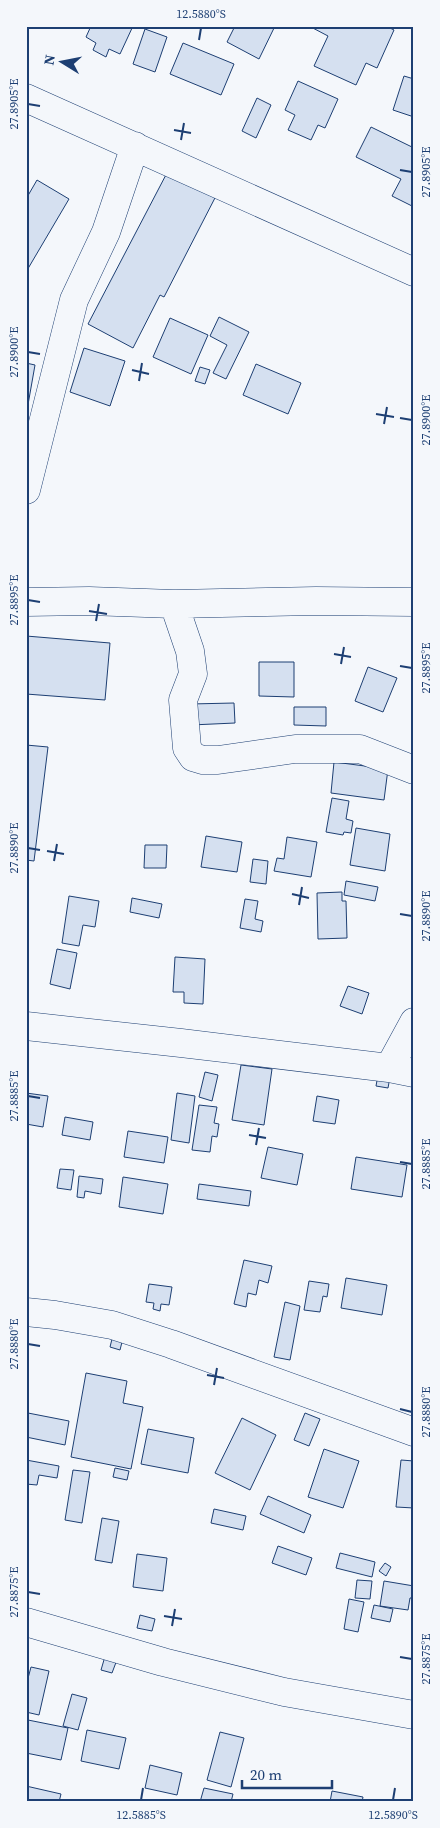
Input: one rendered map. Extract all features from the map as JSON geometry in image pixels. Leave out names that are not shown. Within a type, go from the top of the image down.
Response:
[{"type":"street","points":[[26,98],[414,272]]},
{"type":"street","points":[[26,490],[74,300],[106,232],[135,146]]},
{"type":"street","points":[[26,602],[89,601],[174,604],[316,601],[414,602]]},
{"type":"street","points":[[174,604],[190,650],[193,674],[183,700],[187,748],[193,756],[203,760],[218,760],[295,749],[360,750],[414,770]]},
{"type":"street","points":[[26,1026],[181,1042],[401,1071],[414,1022]]},
{"type":"street","points":[[26,1312],[112,1325],[171,1344],[414,1432]]},
{"type":"street","points":[[26,1622],[163,1662],[284,1692],[414,1715]]},
{"type":"building","points":[[91,26],[133,26],[120,54],[109,49],[106,57],[93,50],[96,43],[86,37]]},
{"type":"building","points":[[235,26],[275,26],[259,59],[227,42]]},
{"type":"building","points":[[309,26],[386,26],[394,30],[377,68],[366,63],[356,85],[314,66],[328,36]]},
{"type":"building","points":[[145,29],[167,37],[155,72],[133,64]]},
{"type":"building","points":[[183,43],[234,64],[221,95],[170,74]]},
{"type":"building","points":[[404,76],[414,79],[414,117],[393,110]]},
{"type":"building","points":[[298,81],[338,99],[325,128],[318,125],[311,140],[288,130],[295,115],[285,110]]},
{"type":"building","points":[[257,98],[271,105],[256,138],[242,131]]},
{"type":"building","points":[[371,127],[414,148],[414,207],[392,196],[401,179],[356,157]]},
{"type":"building","points":[[169,169],[217,194],[164,297],[160,295],[133,348],[88,324]]},
{"type":"building","points":[[37,180],[69,199],[26,272],[26,199]]},
{"type":"building","points":[[219,317],[249,332],[226,379],[213,373],[227,345],[210,336]]},
{"type":"building","points":[[170,318],[208,335],[191,374],[153,357]]},
{"type":"building","points":[[84,348],[125,361],[110,406],[70,392]]},
{"type":"building","points":[[26,363],[35,365],[26,416]]},
{"type":"building","points":[[256,364],[301,383],[288,414],[243,395]]},
{"type":"building","points":[[200,367],[210,370],[205,384],[195,381]]},
{"type":"building","points":[[26,636],[110,643],[105,700],[26,694]]},
{"type":"building","points":[[259,662],[294,662],[294,697],[259,696]]},
{"type":"building","points":[[368,667],[397,678],[383,712],[355,701]]},
{"type":"building","points":[[234,703],[235,723],[191,725],[190,704]]},
{"type":"building","points":[[294,707],[326,707],[326,726],[294,725]]},
{"type":"building","points":[[26,745],[48,747],[34,861],[26,860]]},
{"type":"building","points":[[334,762],[388,769],[384,800],[331,793]]},
{"type":"building","points":[[332,798],[349,801],[346,819],[353,821],[351,833],[344,832],[343,835],[326,832]]},
{"type":"building","points":[[356,828],[390,834],[385,871],[350,865]]},
{"type":"building","points":[[206,836],[242,842],[237,872],[201,867]]},
{"type":"building","points":[[287,837],[317,842],[311,877],[274,871],[277,858],[284,859]]},
{"type":"building","points":[[145,845],[167,845],[166,868],[144,868]]},
{"type":"building","points":[[253,859],[268,861],[266,884],[250,882]]},
{"type":"building","points":[[346,881],[378,887],[375,901],[344,895]]},
{"type":"building","points":[[342,892],[342,901],[346,901],[347,938],[318,939],[317,893]]},
{"type":"building","points":[[69,896],[99,901],[95,927],[83,925],[79,946],[62,943]]},
{"type":"building","points":[[132,898],[162,904],[159,918],[130,912]]},
{"type":"building","points":[[245,899],[258,901],[255,919],[263,921],[261,932],[240,928]]},
{"type":"building","points":[[57,949],[77,953],[70,989],[50,984]]},
{"type":"building","points":[[175,957],[205,959],[203,1004],[184,1003],[184,992],[173,992]]},
{"type":"building","points":[[348,986],[369,993],[362,1014],[340,1006]]},
{"type":"building","points":[[241,1065],[272,1069],[264,1125],[232,1120]]},
{"type":"building","points":[[205,1072],[218,1075],[212,1101],[199,1097]]},
{"type":"building","points":[[378,1075],[390,1077],[388,1088],[376,1086]]},
{"type":"building","points":[[26,1093],[48,1096],[43,1127],[26,1124]]},
{"type":"building","points":[[177,1093],[195,1096],[189,1143],[171,1140]]},
{"type":"building","points":[[317,1096],[339,1100],[335,1124],[313,1121]]},
{"type":"building","points":[[199,1105],[217,1107],[214,1123],[219,1124],[217,1137],[212,1136],[210,1152],[192,1150]]},
{"type":"building","points":[[65,1117],[93,1122],[90,1140],[62,1135]]},
{"type":"building","points":[[128,1131],[168,1137],[164,1163],[124,1157]]},
{"type":"building","points":[[268,1147],[303,1154],[297,1185],[261,1178]]},
{"type":"building","points":[[356,1157],[407,1165],[402,1197],[351,1189]]},
{"type":"building","points":[[60,1169],[74,1170],[71,1190],[57,1188]]},
{"type":"building","points":[[79,1176],[103,1179],[101,1194],[85,1191],[84,1198],[77,1197]]},
{"type":"building","points":[[123,1177],[168,1184],[163,1214],[119,1207]]},
{"type":"building","points":[[199,1184],[251,1191],[249,1206],[197,1199]]},
{"type":"building","points":[[244,1260],[272,1266],[268,1283],[259,1280],[256,1295],[248,1293],[246,1307],[234,1304]]},
{"type":"building","points":[[346,1278],[387,1285],[382,1315],[341,1308]]},
{"type":"building","points":[[309,1281],[329,1284],[327,1297],[323,1296],[320,1312],[304,1310]]},
{"type":"building","points":[[149,1284],[172,1287],[169,1305],[161,1304],[160,1311],[153,1309],[154,1303],[146,1302]]},
{"type":"building","points":[[285,1302],[300,1306],[290,1360],[274,1357]]},
{"type":"building","points":[[113,1335],[123,1338],[120,1350],[110,1347]]},
{"type":"building","points":[[86,1373],[127,1381],[123,1403],[143,1407],[131,1469],[71,1457]]},
{"type":"building","points":[[28,1413],[69,1421],[65,1445],[26,1437]]},
{"type":"building","points":[[305,1413],[320,1419],[309,1446],[294,1440]]},
{"type":"building","points":[[242,1418],[276,1435],[250,1490],[215,1473]]},
{"type":"building","points":[[148,1429],[194,1438],[188,1473],[141,1464]]},
{"type":"building","points":[[324,1449],[359,1461],[343,1508],[308,1497]]},
{"type":"building","points":[[26,1460],[59,1466],[57,1478],[39,1475],[37,1485],[26,1484]]},
{"type":"building","points":[[401,1460],[414,1461],[414,1508],[396,1507]]},
{"type":"building","points":[[115,1468],[129,1471],[127,1480],[113,1477]]},
{"type":"building","points":[[73,1470],[90,1472],[82,1523],[65,1520]]},
{"type":"building","points":[[268,1496],[311,1515],[304,1533],[260,1514]]},
{"type":"building","points":[[214,1509],[246,1516],[243,1530],[211,1523]]},
{"type":"building","points":[[102,1518],[119,1521],[112,1563],[95,1560]]},
{"type":"building","points":[[278,1546],[312,1558],[306,1575],[272,1563]]},
{"type":"building","points":[[340,1553],[375,1562],[372,1577],[336,1568]]},
{"type":"building","points":[[137,1554],[167,1558],[163,1591],[133,1587]]},
{"type":"building","points":[[385,1563],[391,1567],[386,1576],[379,1571]]},
{"type":"building","points":[[357,1580],[372,1581],[370,1599],[355,1598]]},
{"type":"building","points":[[384,1581],[414,1586],[414,1598],[410,1598],[408,1610],[380,1606]]},
{"type":"building","points":[[349,1599],[364,1602],[358,1632],[344,1629]]},
{"type":"building","points":[[374,1605],[393,1609],[390,1622],[371,1618]]},
{"type":"building","points":[[140,1615],[155,1619],[152,1631],[137,1628]]},
{"type":"building","points":[[106,1653],[118,1657],[112,1673],[101,1670]]},
{"type":"building","points":[[31,1667],[49,1671],[39,1715],[26,1712],[26,1686]]},
{"type":"building","points":[[72,1694],[87,1698],[78,1730],[63,1726]]},
{"type":"building","points":[[28,1720],[68,1728],[61,1760],[26,1753]]},
{"type":"building","points":[[87,1730],[126,1738],[119,1769],[81,1761]]},
{"type":"building","points":[[220,1732],[244,1738],[231,1787],[207,1780]]},
{"type":"building","points":[[150,1765],[182,1773],[177,1795],[145,1788]]},
{"type":"building","points":[[26,1786],[61,1794],[59,1802],[26,1802]]},
{"type":"building","points":[[204,1788],[233,1794],[231,1802],[200,1802]]},
{"type":"building","points":[[332,1791],[363,1797],[362,1802],[330,1802]]}]
